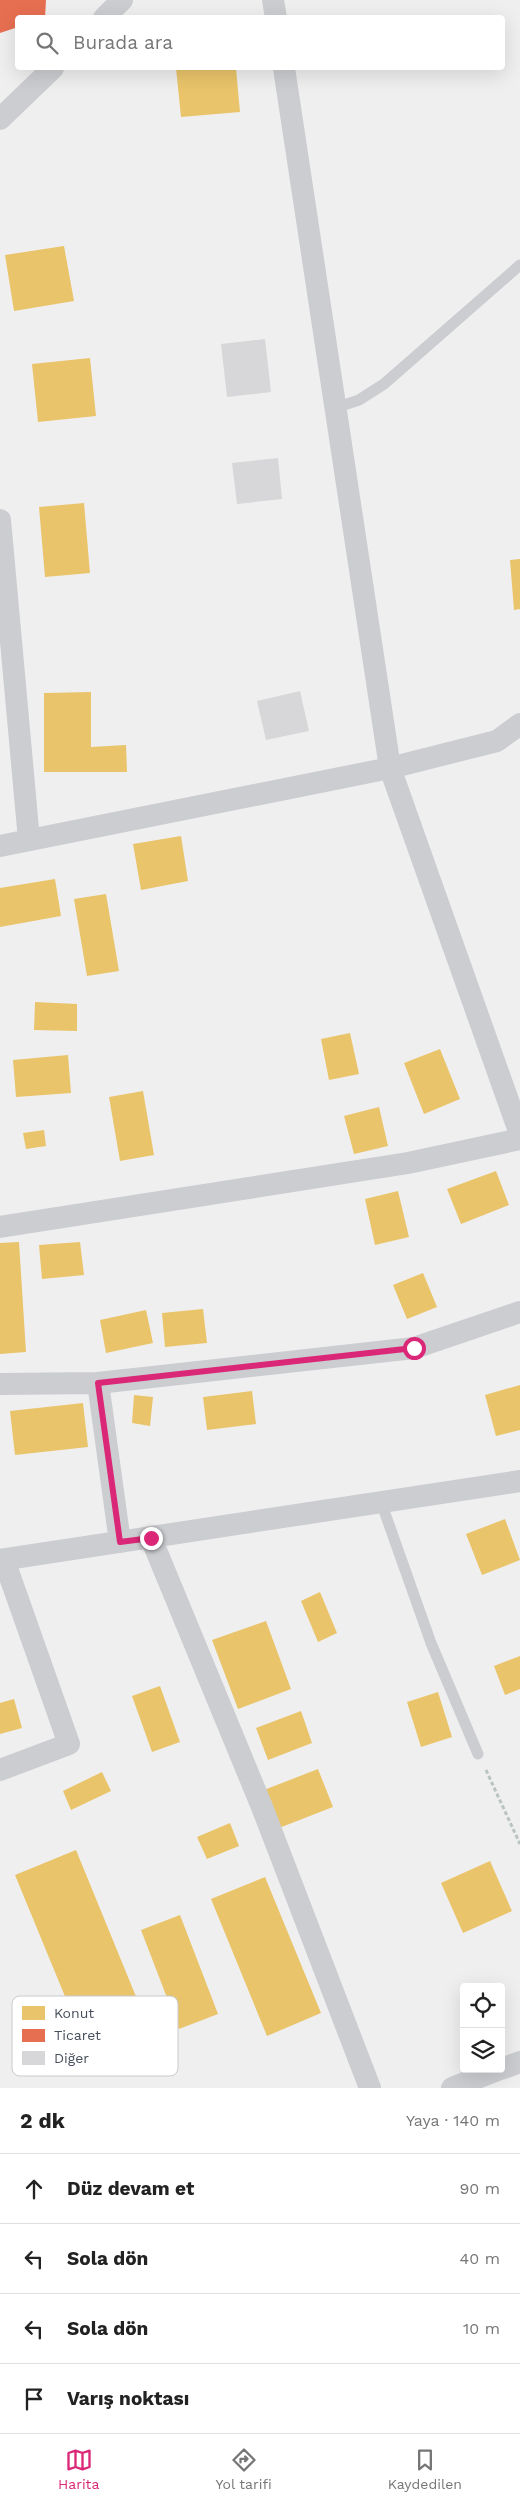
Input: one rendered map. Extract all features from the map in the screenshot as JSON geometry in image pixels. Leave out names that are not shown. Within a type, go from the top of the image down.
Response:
[{"type":"street","points":[[107,15],[122,0]]},
{"type":"street","points":[[273,0],[276,15]]},
{"type":"street","points":[[0,119],[51,70]]},
{"type":"street","points":[[284,70],[390,768],[520,1134]]},
{"type":"street","points":[[0,520],[29,840]]},
{"type":"street","points":[[0,846],[390,768],[497,741],[520,724]]},
{"type":"street","points":[[0,1228],[408,1163],[520,1139]]},
{"type":"street","points":[[0,1384],[98,1383],[414,1348],[520,1312]]},
{"type":"street","points":[[98,1383],[120,1542]]},
{"type":"street","points":[[0,1770],[69,1744],[2,1560],[520,1481]]},
{"type":"street","points":[[151,1538],[262,1807],[370,2088]]},
{"type":"street","points":[[505,2068],[520,2062]]},
{"type":"street","points":[[452,2088],[491,2073]]},
{"type":"lane","points":[[336,408],[359,400],[384,384],[520,265]]},
{"type":"lane","points":[[381,1502],[432,1643],[478,1754]]},
{"type":"path","points":[[478,1754],[520,1844]]},
{"type":"building: Konut","points":[[176,70],[236,70],[240,112],[181,117]]},
{"type":"building: Konut","points":[[64,246],[74,301],[14,311],[5,255]]},
{"type":"building: Konut","points":[[90,358],[96,416],[38,422],[32,364]]},
{"type":"building: Konut","points":[[84,503],[90,573],[45,577],[39,507]]},
{"type":"building: Konut","points":[[520,559],[520,609],[514,610],[510,560]]},
{"type":"building: Konut","points":[[91,692],[91,747],[126,745],[127,772],[44,772],[44,693]]},
{"type":"building: Konut","points":[[181,836],[188,881],[141,890],[133,844]]},
{"type":"building: Konut","points":[[55,879],[61,916],[0,927],[0,888]]},
{"type":"building: Konut","points":[[106,894],[119,971],[87,976],[74,899]]},
{"type":"building: Konut","points":[[35,1002],[77,1004],[77,1031],[34,1030]]},
{"type":"building: Konut","points":[[350,1033],[359,1074],[329,1080],[321,1039]]},
{"type":"building: Konut","points":[[440,1049],[460,1099],[424,1114],[404,1063]]},
{"type":"building: Konut","points":[[68,1055],[71,1093],[16,1097],[13,1060]]},
{"type":"building: Konut","points":[[143,1091],[154,1155],[120,1161],[109,1097]]},
{"type":"building: Konut","points":[[379,1107],[388,1146],[354,1154],[344,1116]]},
{"type":"building: Konut","points":[[44,1130],[46,1146],[26,1149],[23,1133]]},
{"type":"building: Konut","points":[[496,1171],[509,1205],[461,1224],[447,1189]]},
{"type":"building: Konut","points":[[398,1191],[409,1237],[375,1245],[365,1199]]},
{"type":"building: Konut","points":[[19,1242],[26,1352],[0,1354],[0,1243]]},
{"type":"building: Konut","points":[[80,1242],[84,1275],[42,1279],[39,1245]]},
{"type":"building: Konut","points":[[423,1273],[437,1307],[407,1319],[393,1285]]},
{"type":"building: Konut","points":[[203,1309],[207,1343],[165,1347],[162,1313]]},
{"type":"building: Konut","points":[[146,1310],[153,1343],[106,1353],[100,1320]]},
{"type":"building: Konut","points":[[520,1385],[520,1430],[496,1436],[485,1395]]},
{"type":"building: Konut","points":[[252,1391],[256,1424],[207,1430],[203,1397]]},
{"type":"building: Konut","points":[[134,1395],[153,1397],[150,1426],[132,1423]]},
{"type":"building: Konut","points":[[83,1403],[88,1447],[15,1455],[10,1411]]},
{"type":"building: Konut","points":[[505,1519],[520,1560],[482,1575],[466,1534]]},
{"type":"building: Konut","points":[[320,1592],[337,1633],[318,1642],[301,1601]]},
{"type":"building: Konut","points":[[266,1621],[291,1689],[238,1709],[212,1640]]},
{"type":"building: Konut","points":[[520,1656],[520,1689],[505,1695],[494,1666]]},
{"type":"building: Konut","points":[[160,1686],[180,1742],[152,1752],[132,1696]]},
{"type":"building: Konut","points":[[438,1692],[452,1737],[421,1747],[407,1702]]},
{"type":"building: Konut","points":[[14,1699],[22,1728],[0,1734],[0,1703]]},
{"type":"building: Konut","points":[[301,1711],[312,1743],[268,1760],[256,1728]]},
{"type":"building: Konut","points":[[318,1769],[333,1807],[279,1828],[264,1790]]},
{"type":"building: Konut","points":[[102,1772],[111,1791],[71,1810],[63,1791]]},
{"type":"building: Konut","points":[[230,1823],[239,1846],[207,1859],[197,1837]]},
{"type":"building: Konut","points":[[76,1850],[136,1996],[65,1996],[15,1875]]},
{"type":"building: Konut","points":[[490,1861],[512,1911],[463,1933],[441,1883]]},
{"type":"building: Konut","points":[[265,1877],[321,2013],[267,2036],[211,1899]]},
{"type":"building: Konut","points":[[180,1915],[218,2014],[179,2029],[178,1996],[166,1996],[141,1930]]},
{"type":"building: Ticaret","points":[[0,0],[46,0],[45,15],[15,15],[15,28],[0,33]]},
{"type":"building: Diğer","points":[[265,339],[271,392],[227,397],[221,344]]},
{"type":"building: Diğer","points":[[278,458],[282,499],[237,504],[232,463]]},
{"type":"building: Diğer","points":[[300,691],[309,731],[266,740],[257,701]]},
{"type":"route","points":[[151,1538],[120,1542],[98,1383],[414,1348]]}]
